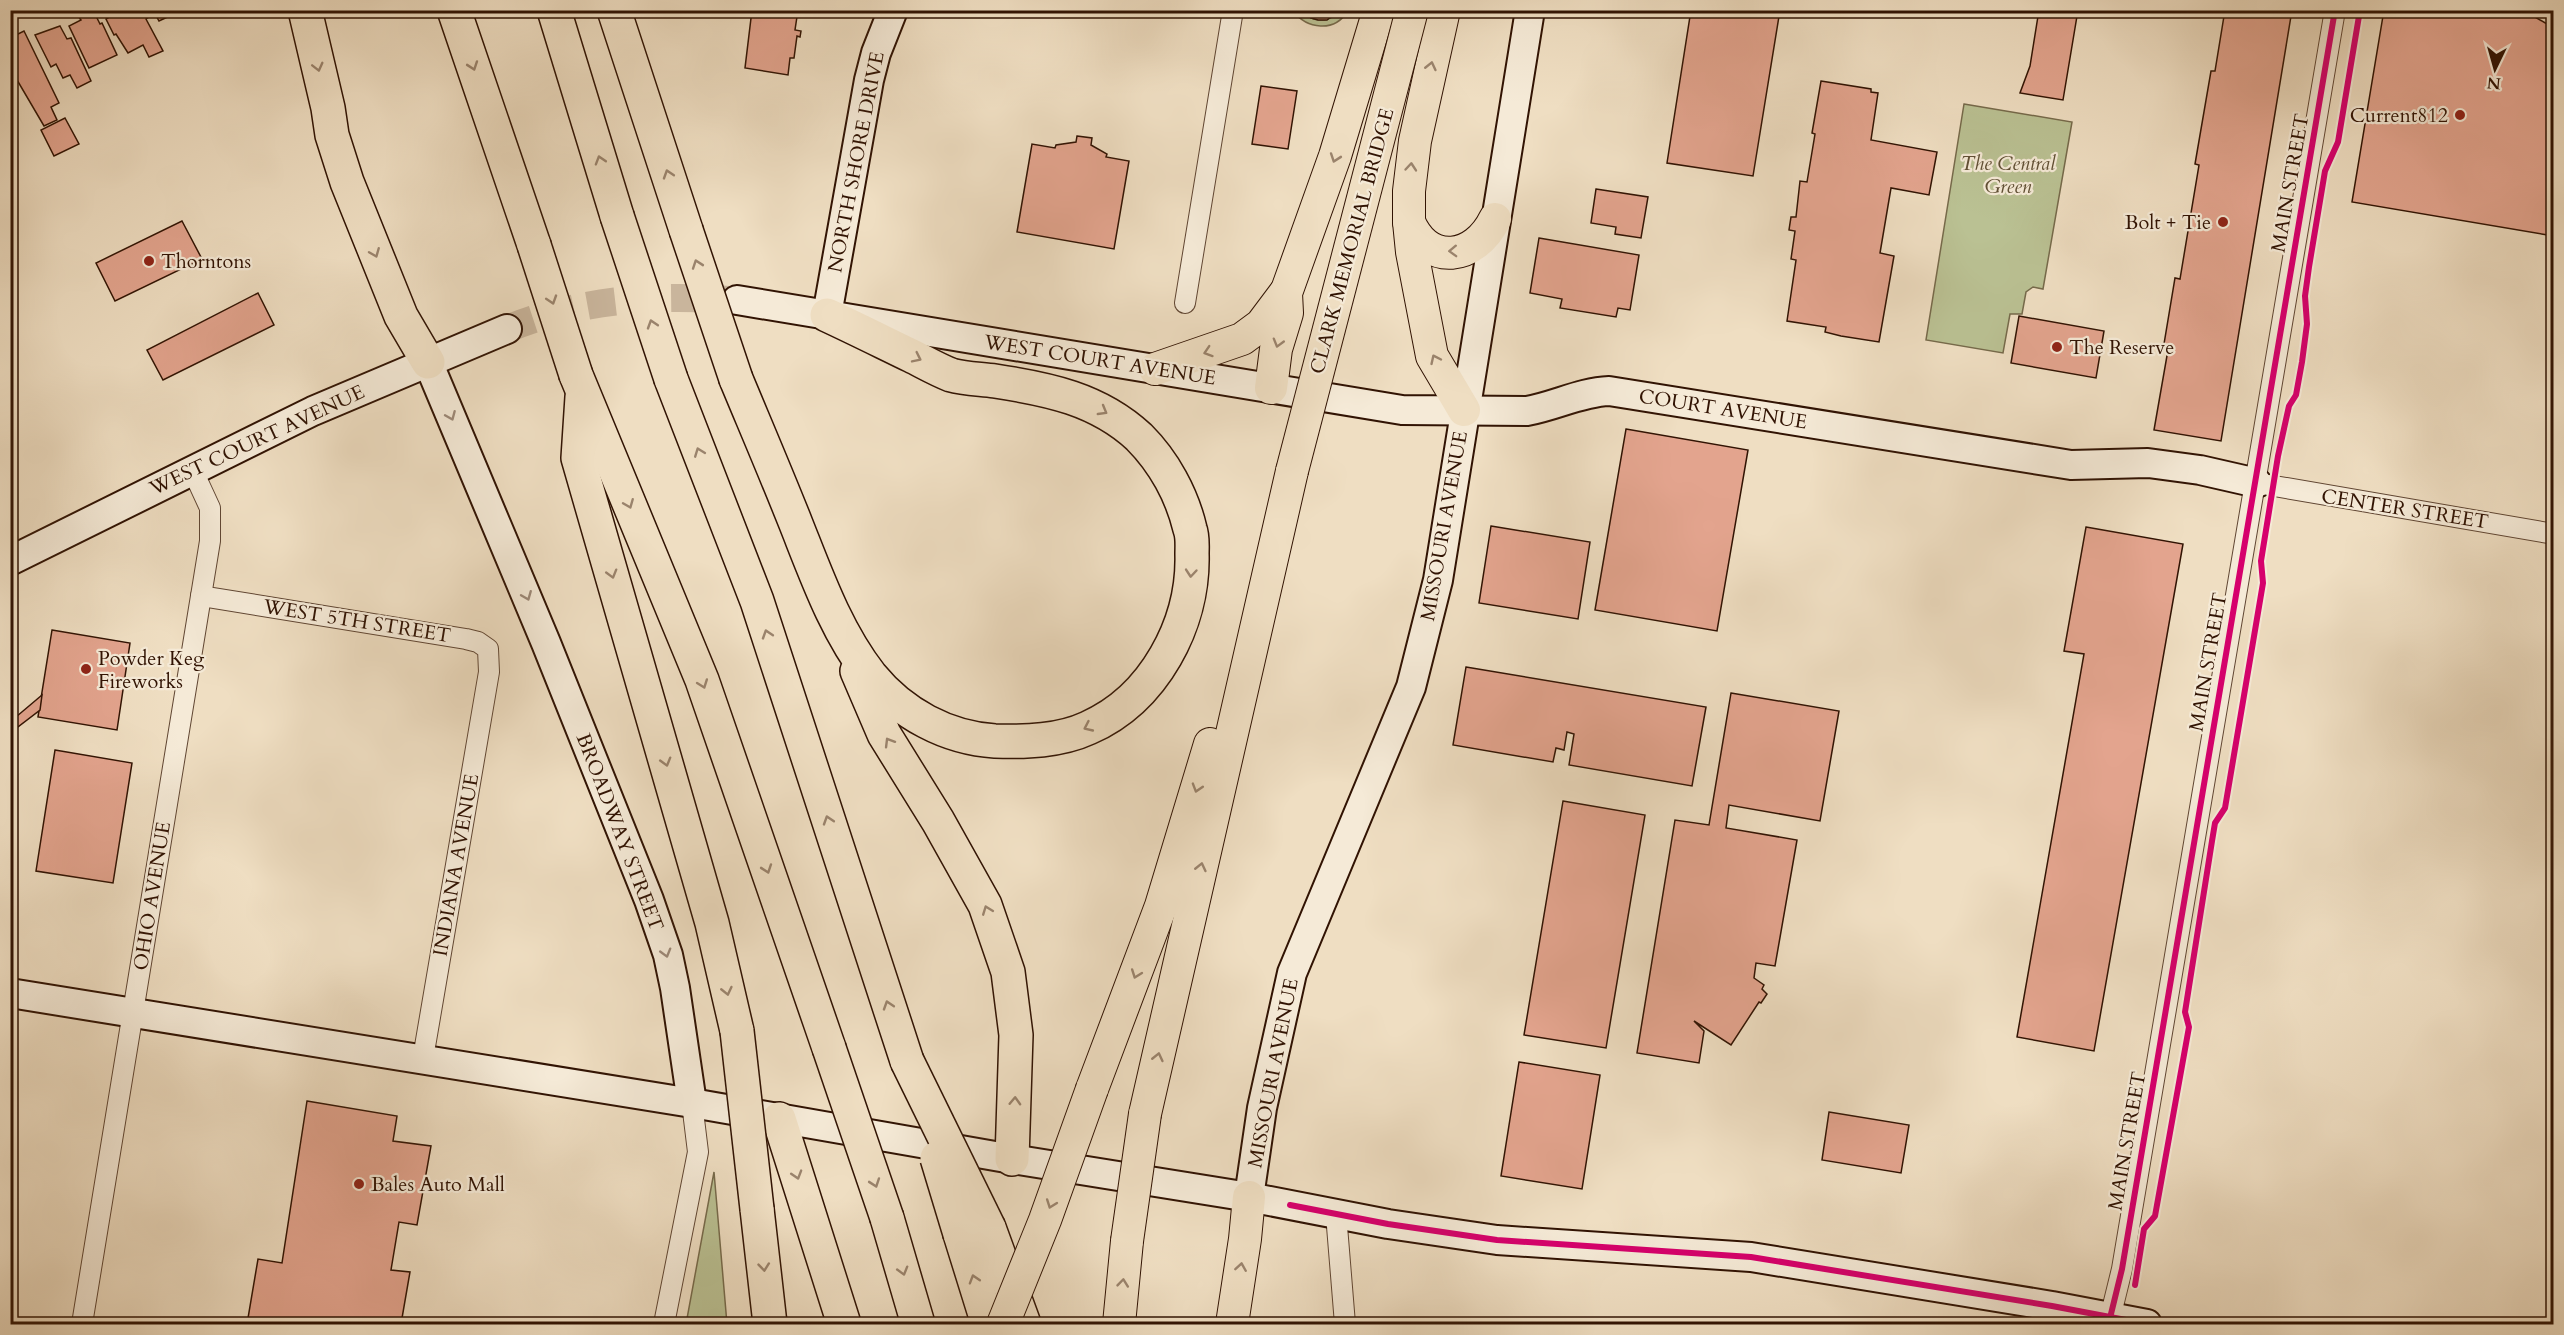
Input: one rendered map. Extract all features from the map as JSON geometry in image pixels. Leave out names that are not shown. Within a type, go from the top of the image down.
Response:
[{"type":"highway","points":[[304,10],[328,108],[332,135],[347,182],[401,316],[428,362]]},
{"type":"highway","points":[[454,10],[580,382],[702,680],[887,1218],[918,1324]]},
{"type":"highway","points":[[554,10],[670,379],[757,601],[906,1061],[975,1231],[1024,1324]]},
{"type":"highway","points":[[614,10],[736,379],[819,582],[884,734],[985,904],[1008,972],[1016,1035],[1012,1160]]},
{"type":"highway","points":[[819,582],[846,640],[873,678],[902,706],[916,717],[943,730],[979,740],[1015,742],[1058,737],[1089,728],[1123,706],[1151,679],[1171,647],[1187,608],[1192,570],[1191,532],[1177,491],[1155,456],[1118,421],[1091,404],[1063,394],[1034,387],[952,375],[826,315]]},
{"type":"highway","points":[[580,382],[578,458],[712,923],[737,1031],[770,1324]]},
{"type":"highway","points":[[779,1119],[844,1324]]},
{"type":"highway","points":[[975,1231],[988,1324]]},
{"type":"main road","points":[[1155,369],[1242,339],[1261,325],[1286,293],[1335,156],[1379,10]]},
{"type":"main road","name":"CLARK MEMORIAL BRIDGE","points":[[1292,471],[1412,10]]},
{"type":"main road","points":[[1444,10],[1412,161],[1409,222],[1412,252],[1432,356],[1464,410]]},
{"type":"main road","points":[[1409,222],[1420,240],[1439,251],[1450,253],[1478,244],[1485,237],[1495,219]]},
{"type":"main road","points":[[1271,388],[1276,349],[1287,313],[1286,293]]},
{"type":"main road","points":[[1003,1324],[1046,1220],[1092,1089],[1161,906],[1292,471]]},
{"type":"main road","points":[[1119,1324],[1127,1241],[1145,1114],[1292,471]]},
{"type":"main road","points":[[1232,1324],[1249,1197]]},
{"type":"street","name":"NORTH SHORE DRIVE","points":[[826,315],[869,80],[876,53],[893,10]]},
{"type":"street","points":[[1185,303],[1233,10]]},
{"type":"street","name":"MISSOURI AVENUE","points":[[1249,1197],[1262,1108],[1292,973],[1411,687],[1438,580],[1530,10]]},
{"type":"street","name":"MAIN STREET","points":[[2109,1318],[2122,1269],[2336,10]]},
{"type":"street","name":"WEST COURT AVENUE","points":[[738,300],[1401,410],[1464,410]]},
{"type":"street","name":"WEST COURT AVENUE","points":[[10,561],[313,411],[507,329]]},
{"type":"street","name":"BROADWAY STREET","points":[[428,362],[551,654],[668,955],[675,988],[698,1152],[664,1324]]},
{"type":"street","name":"COURT AVENUE","points":[[1464,410],[1527,411],[1587,394],[1609,391],[2071,465],[2148,464],[2200,470],[2257,483]]},
{"type":"street","name":"OHIO AVENUE","points":[[82,1324],[210,541],[210,508],[192,469]]},
{"type":"street","name":"CENTER STREET","points":[[2257,483],[2553,534]]},
{"type":"street","name":"WEST 5TH STREET","points":[[201,596],[478,642],[488,649],[489,672]]},
{"type":"street","name":"INDIANA AVENUE","points":[[423,1058],[489,672]]},
{"type":"street","points":[[10,993],[692,1103],[1012,1160],[1249,1197],[1388,1224],[1497,1240],[1750,1257],[2147,1324]]},
{"type":"street","points":[[1336,1214],[1345,1324]]},
{"type":"green space","points":[[1293,11],[1320,20],[1348,11],[1335,23],[1320,26],[1306,22]]},
{"type":"green space","name":"The Central Green","points":[[1964,104],[2072,122],[2043,289],[2033,287],[2026,292],[2022,314],[2010,314],[2003,353],[1926,340]]},
{"type":"green space","points":[[714,1172],[727,1324],[686,1324]]},
{"type":"building","points":[[93,10],[100,24],[102,23],[117,55],[89,68],[69,26],[81,20],[78,16]]},
{"type":"building","points":[[105,10],[145,10],[149,17],[146,19],[163,51],[149,57],[143,45],[128,53],[116,34],[114,35],[106,19],[108,18]]},
{"type":"building","points":[[153,10],[175,10],[176,13],[159,21]]},
{"type":"building","points":[[752,10],[798,10],[795,30],[801,31],[800,37],[797,36],[794,58],[790,58],[788,75],[745,68]]},
{"type":"building","points":[[1300,10],[1340,10],[1327,20],[1318,20]]},
{"type":"building","points":[[1691,10],[1780,10],[1753,176],[1667,163]]},
{"type":"building","points":[[2039,10],[2078,10],[2063,100],[2020,93],[2030,66]]},
{"type":"building","name":"Bolt + Tie","points":[[2225,10],[2292,10],[2221,441],[2154,430],[2168,350],[2163,350],[2175,278],[2180,279],[2199,165],[2195,164],[2211,71],[2215,71]]},
{"type":"building","name":"Current812","points":[[2384,10],[2523,10],[2554,28],[2554,236],[2352,202]]},
{"type":"building","points":[[60,26],[67,39],[71,38],[91,81],[77,88],[70,75],[63,78],[56,64],[51,67],[35,35]]},
{"type":"building","points":[[24,31],[59,103],[51,107],[57,120],[44,126],[10,68],[10,38]]},
{"type":"building","points":[[1821,81],[1871,89],[1871,92],[1878,93],[1871,140],[1937,152],[1929,195],[1891,188],[1880,253],[1894,256],[1879,342],[1825,332],[1826,327],[1787,321],[1796,260],[1791,259],[1795,231],[1789,230],[1791,217],[1796,217],[1800,181],[1807,182]]},
{"type":"building","points":[[1261,86],[1297,91],[1288,149],[1252,144]]},
{"type":"building","points":[[65,118],[79,144],[54,156],[41,130]]},
{"type":"building","points":[[1077,136],[1092,138],[1091,145],[1107,154],[1106,157],[1129,161],[1114,249],[1017,232],[1032,144],[1055,148],[1056,145],[1076,142]]},
{"type":"building","points":[[1596,189],[1648,197],[1641,238],[1615,234],[1616,227],[1591,223]]},
{"type":"building","name":"Thorntons","points":[[182,221],[202,259],[115,301],[96,263]]},
{"type":"building","points":[[1539,238],[1639,255],[1630,310],[1618,308],[1616,317],[1560,308],[1562,299],[1530,293]]},
{"type":"building","points":[[258,293],[274,325],[163,380],[147,350]]},
{"type":"building","name":"The Reserve","points":[[2019,316],[2104,331],[2096,378],[2011,363]]},
{"type":"building","points":[[1626,429],[1748,450],[1717,631],[1595,610]]},
{"type":"building","points":[[1491,526],[1590,542],[1578,619],[1479,603]]},
{"type":"building","points":[[2086,527],[2183,544],[2094,1051],[2017,1037],[2084,654],[2064,651]]},
{"type":"building","name":"Powder Keg Fireworks","points":[[52,630],[130,643],[117,730],[38,717]]},
{"type":"building","points":[[1466,667],[1706,707],[1692,786],[1569,765],[1574,734],[1567,732],[1564,750],[1556,748],[1553,762],[1453,745]]},
{"type":"building","points":[[1731,693],[1839,711],[1820,821],[1729,805],[1726,828],[1797,840],[1775,966],[1756,963],[1754,978],[1764,985],[1762,989],[1767,994],[1761,1003],[1759,1002],[1731,1045],[1694,1021],[1704,1031],[1699,1063],[1637,1053],[1675,820],[1709,825]]},
{"type":"building","points":[[42,695],[40,710],[10,733],[10,722]]},
{"type":"building","points":[[55,750],[132,763],[113,883],[36,871]]},
{"type":"building","points":[[1563,801],[1645,815],[1606,1048],[1524,1035]]},
{"type":"building","points":[[1519,1062],[1600,1075],[1582,1189],[1501,1176]]},
{"type":"building","name":"Bales Auto Mall","points":[[307,1101],[397,1116],[393,1141],[431,1146],[417,1225],[399,1222],[391,1270],[410,1272],[401,1324],[247,1324],[258,1259],[282,1263]]},
{"type":"building","points":[[1829,1112],[1909,1125],[1901,1173],[1822,1160]]},
{"type":"tunnel","points":[[507,329],[561,311],[616,301],[673,298],[729,300]]},
{"type":"cycle path","points":[[2110,1318],[2122,1269],[2335,10]]},
{"type":"cycle path","points":[[2135,1285],[2144,1229],[2155,1216],[2189,1027],[2185,1012],[2215,823],[2225,808],[2263,583],[2261,561],[2278,456],[2289,406],[2296,395],[2302,362],[2307,324],[2305,296],[2325,171],[2338,142],[2360,10]]},
{"type":"cycle path","points":[[1290,1205],[1388,1224],[1497,1240],[1751,1257],[2052,1306],[2147,1324]]},
{"type":"place","name":"Current812","points":[[2460,115]]},
{"type":"place","name":"Bolt + Tie","points":[[2223,222]]},
{"type":"place","name":"Thorntons","points":[[149,261]]},
{"type":"place","name":"The Reserve","points":[[2057,347]]},
{"type":"place","name":"Powder Keg Fireworks","points":[[86,669]]},
{"type":"place","name":"Bales Auto Mall","points":[[359,1184]]}]
